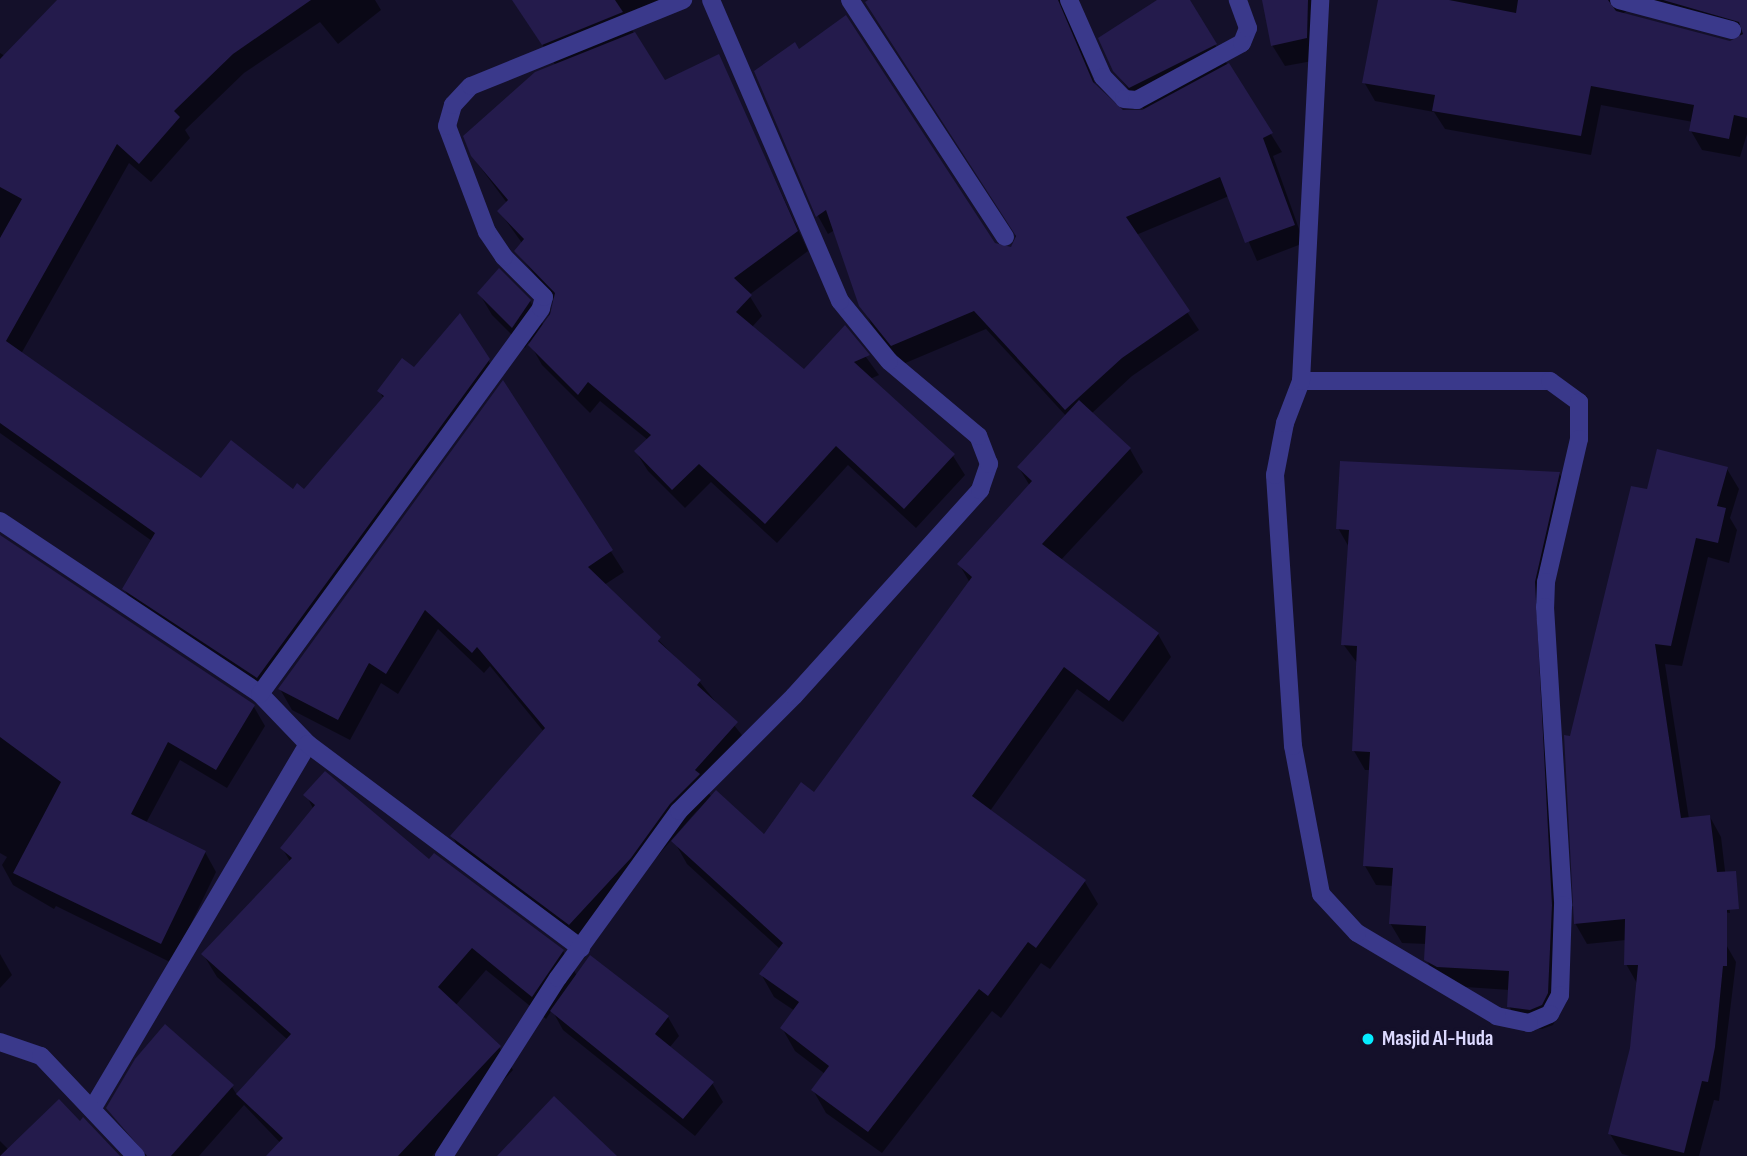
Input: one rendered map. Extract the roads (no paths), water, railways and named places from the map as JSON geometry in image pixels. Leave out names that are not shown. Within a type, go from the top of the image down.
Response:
[{"type":"street","points":[[260,694],[541,308],[544,298],[504,257],[487,232],[447,125],[453,105],[471,86],[683,0]]},
{"type":"street","points":[[444,1156],[581,948],[679,811],[794,696],[980,490],[989,464],[978,436],[889,361],[839,301],[710,0]]},
{"type":"street","points":[[850,0],[1006,237]]},
{"type":"street","points":[[1069,0],[1103,77],[1124,99],[1137,100],[1242,43],[1248,28],[1238,0]]},
{"type":"street","points":[[1301,381],[1550,381],[1579,402],[1580,439],[1546,582],[1545,607],[1563,905],[1560,995],[1550,1014],[1529,1023],[1497,1016],[1357,933],[1321,894],[1293,747],[1275,475],[1284,423],[1301,381],[1320,0]]},
{"type":"street","points":[[1619,0],[1732,30]]},
{"type":"street","points":[[0,522],[260,694],[308,744],[581,948]]},
{"type":"street","points":[[92,1109],[308,744]]},
{"type":"street","points":[[0,1042],[41,1056],[136,1156]]},
{"type":"place","name":"Masjid Al-Huda","points":[[1368,1039]]}]
